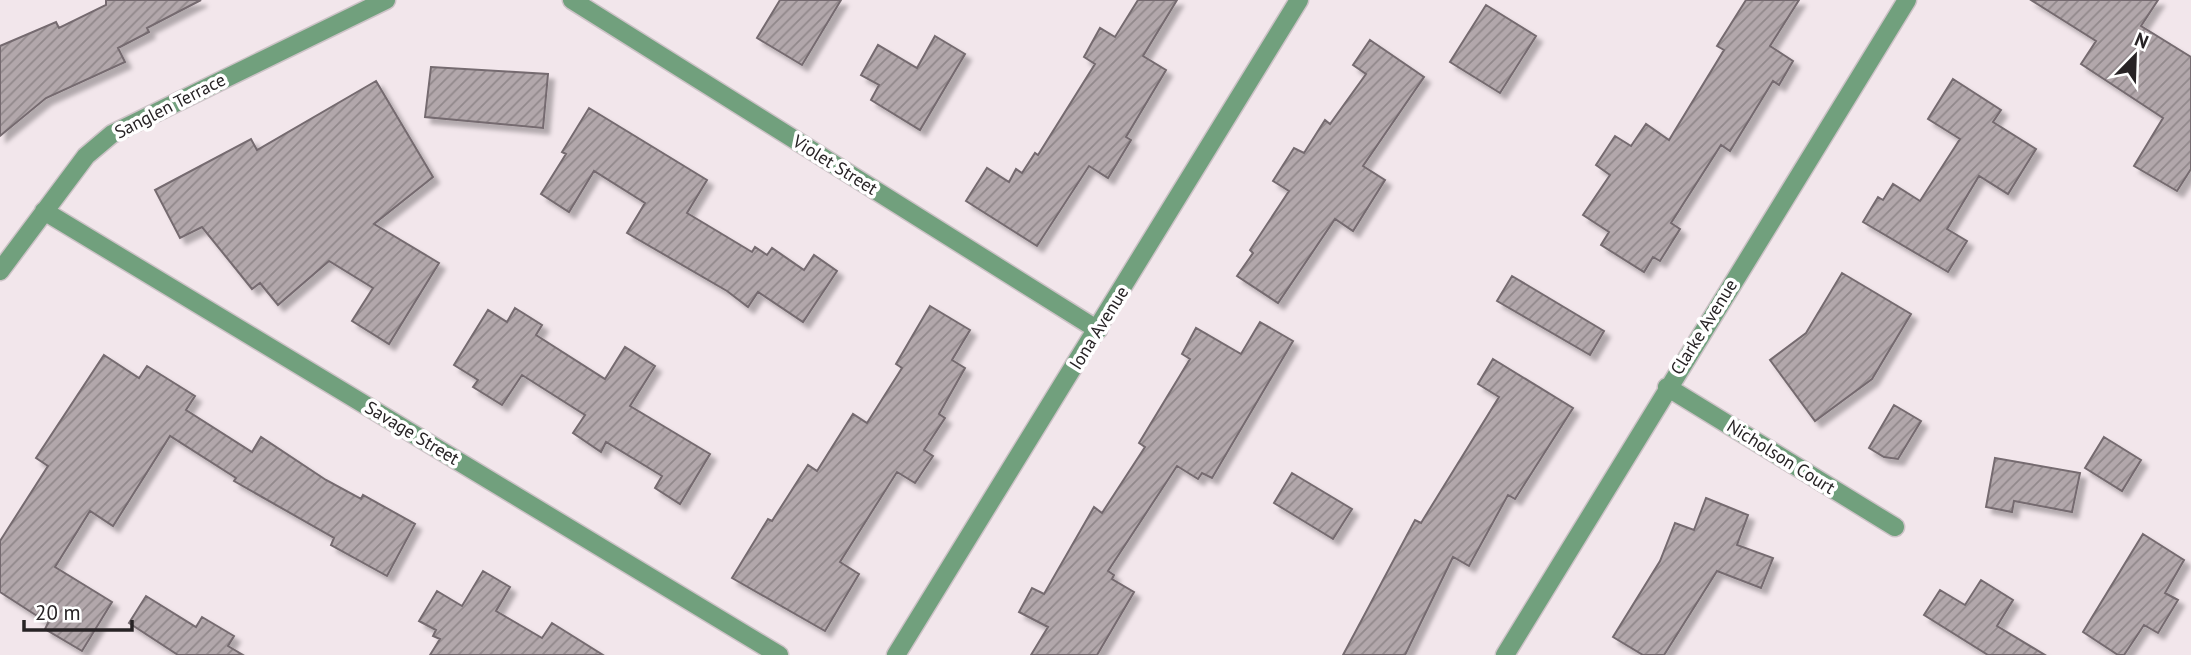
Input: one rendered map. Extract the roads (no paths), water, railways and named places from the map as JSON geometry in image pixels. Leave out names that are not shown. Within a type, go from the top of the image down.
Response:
[{"type":"street","name":"Sanglen Terrace","points":[[0,271],[86,156],[113,134],[386,0]]},
{"type":"street","name":"Violet Street","points":[[572,0],[1098,330]]},
{"type":"street","name":"Iona Avenue","points":[[896,655],[1299,0]]},
{"type":"street","name":"Clarke Avenue","points":[[1505,655],[1667,387],[1908,0]]},
{"type":"street","name":"Savage Street","points":[[44,211],[779,655]]},
{"type":"street","name":"Nicholson Court","points":[[1667,387],[1895,527]]}]
